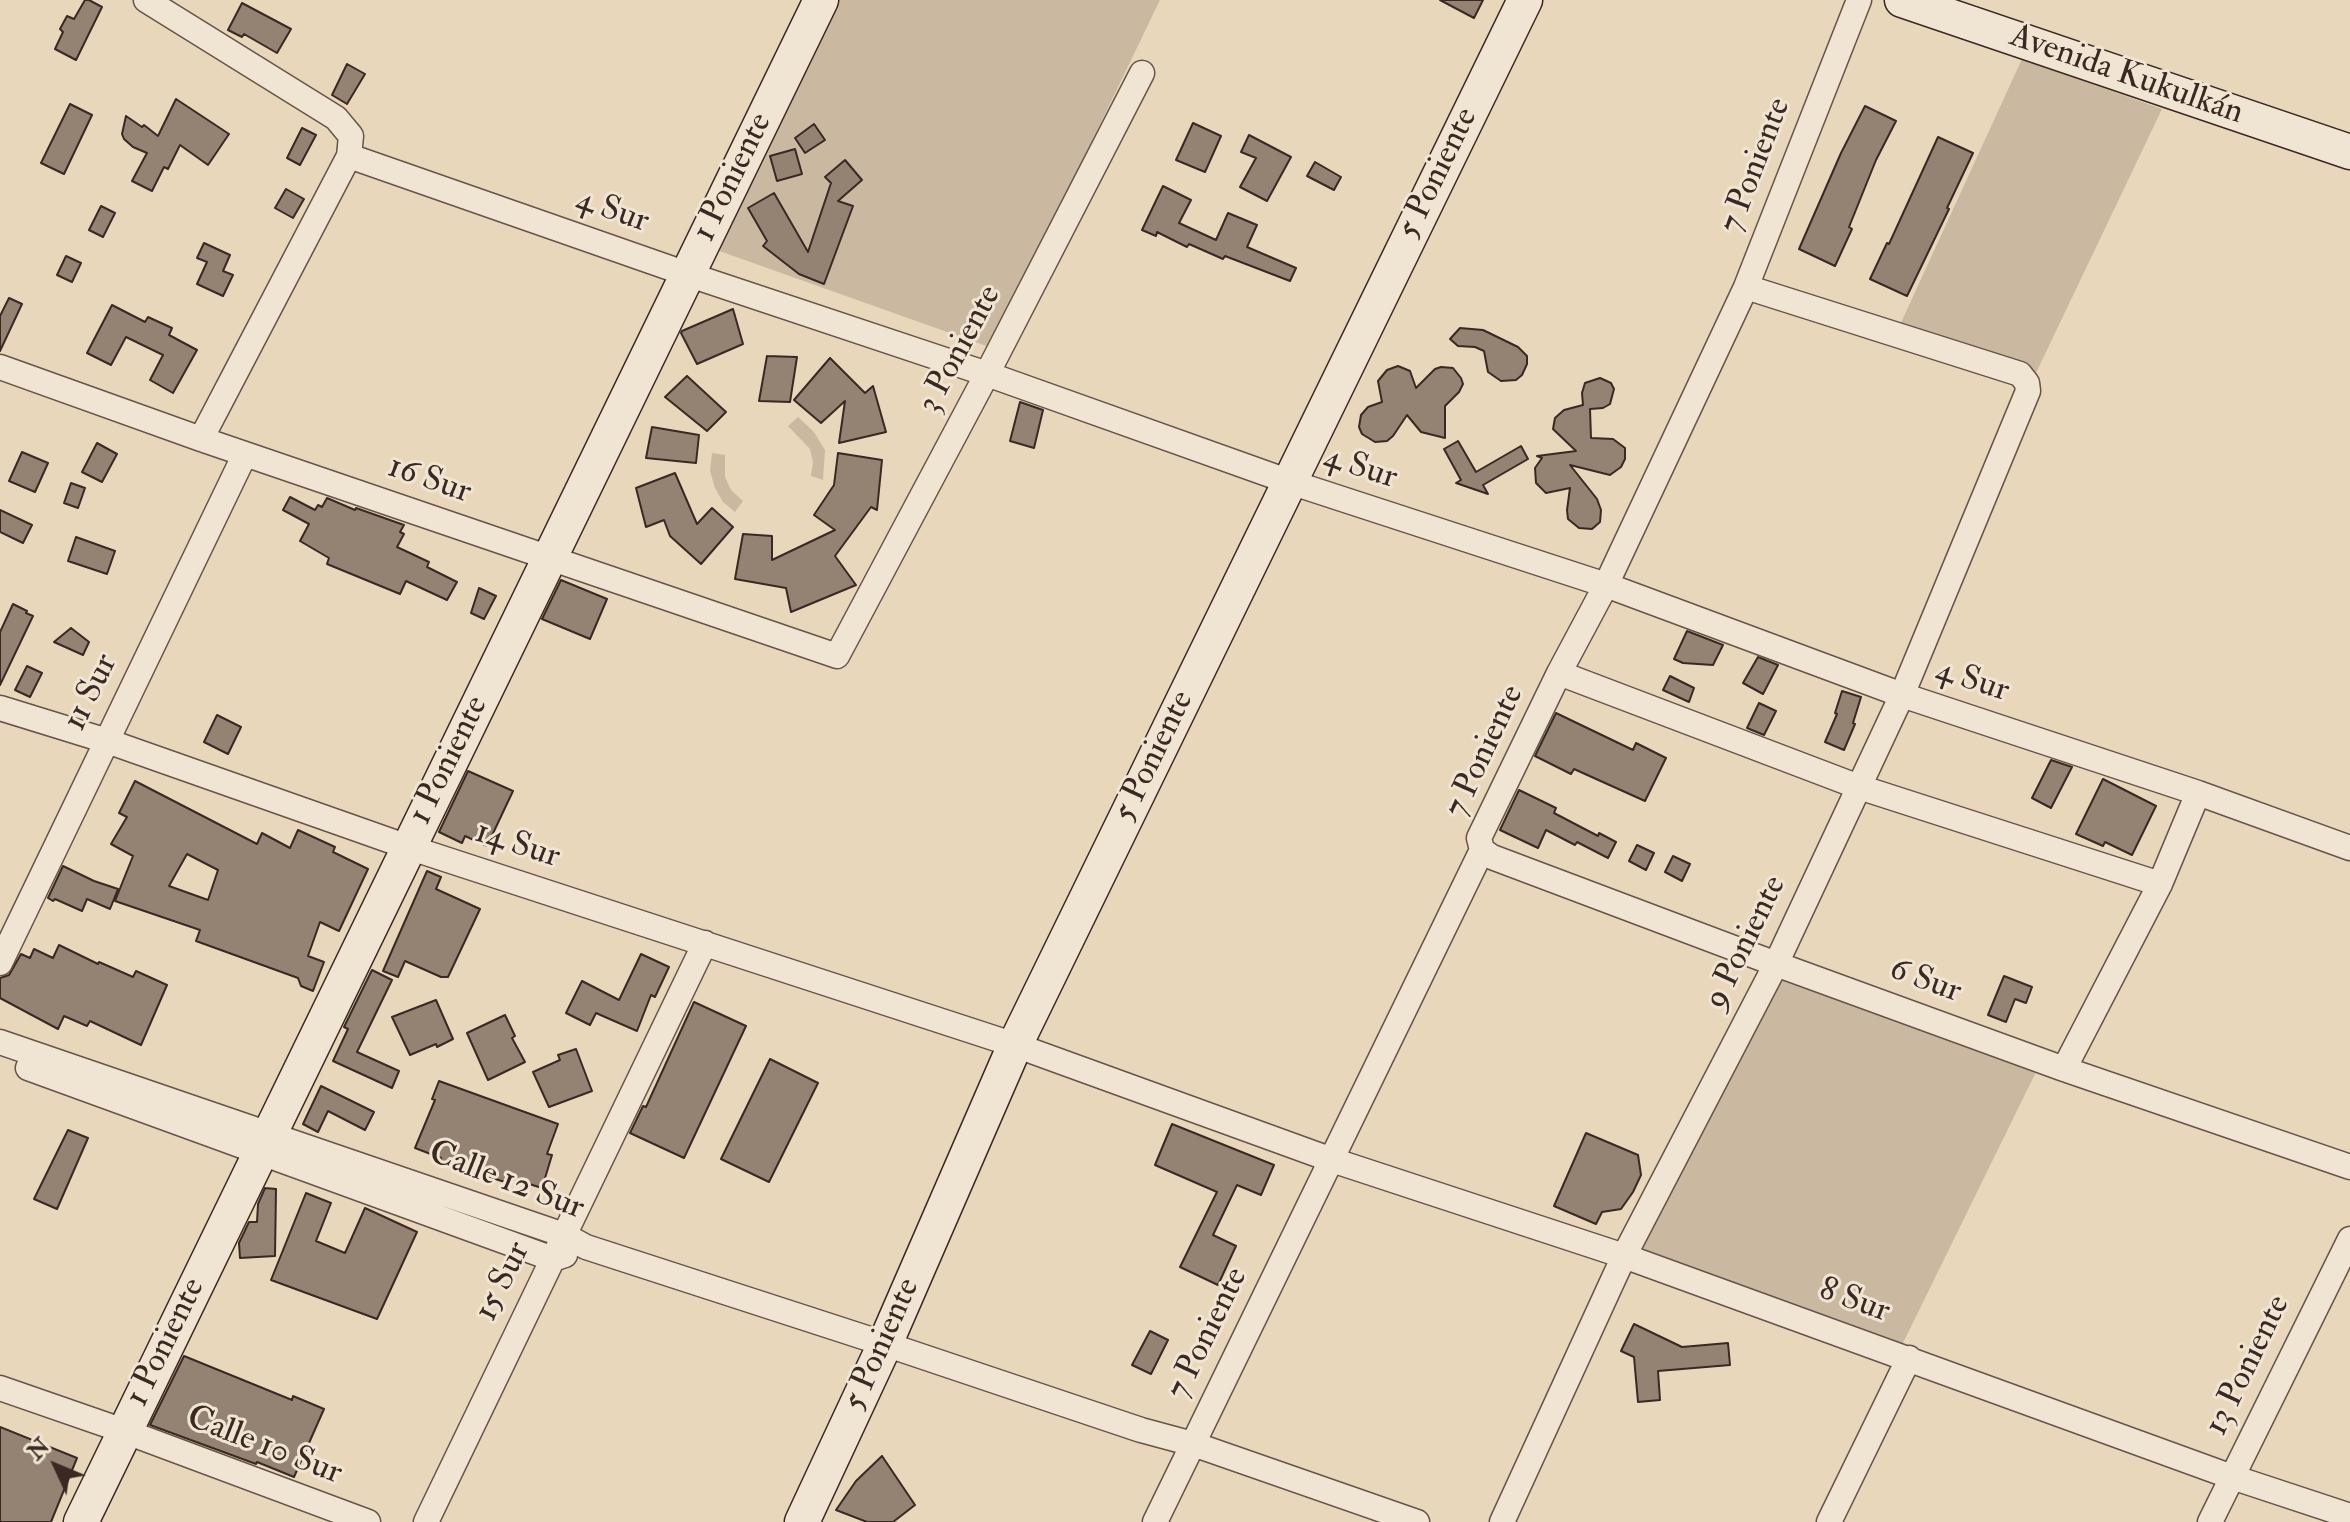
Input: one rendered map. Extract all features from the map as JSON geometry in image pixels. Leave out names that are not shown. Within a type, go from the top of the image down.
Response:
[{"type":"street","points":[[146,0],[336,118],[350,146],[201,439]]},
{"type":"street","name":"1 Poniente","points":[[81,1522],[821,0]]},
{"type":"street","name":"5 Poniente","points":[[802,1522],[885,1344],[1015,1045],[1525,0]]},
{"type":"street","name":"7 Poniente","points":[[1155,1522],[1482,850],[1479,838],[1559,673],[1606,585],[1746,287],[1859,0]]},
{"type":"street","name":"Avenida Kukulkán","points":[[1902,0],[2350,152]]},
{"type":"street","name":"3 Poniente","points":[[837,656],[1142,73]]},
{"type":"street","name":"4 Sur","points":[[350,146],[687,274],[987,374],[1290,482],[1606,585],[1902,695],[2198,793],[2350,848]]},
{"type":"street","name":"9 Poniente","points":[[1502,1522],[1624,1256],[1776,964],[1902,695],[2028,391],[2027,383],[2020,374],[1746,287]]},
{"type":"street","name":"16 Sur","points":[[0,367],[201,439],[837,656]]},
{"type":"street","name":"11 Sur","points":[[0,963],[245,454]]},
{"type":"street","points":[[1559,673],[1859,787],[2160,884]]},
{"type":"street","name":"14 Sur","points":[[0,708],[107,741],[408,847],[1015,1045],[1332,1160]]},
{"type":"street","points":[[2064,1069],[2160,884],[2198,793]]},
{"type":"street","name":"6 Sur","points":[[1482,850],[1492,857],[1776,964],[2064,1069],[2350,1167]]},
{"type":"street","name":"15 Sur","points":[[426,1522],[705,943]]},
{"type":"street","name":"Calle 12 Sur","points":[[0,1042],[264,1143]]},
{"type":"street","name":"Calle 12 Sur","points":[[0,1059],[357,1175],[564,1235],[586,1247]]},
{"type":"street","name":"8 Sur","points":[[1332,1160],[1624,1256],[2232,1477],[2350,1516]]},
{"type":"street","name":"Calle 12 Sur","points":[[357,1175],[553,1259],[586,1247]]},
{"type":"street","name":"13 Poniente","points":[[2210,1522],[2350,1239]]},
{"type":"street","points":[[586,1247],[1141,1430],[1193,1444],[1417,1522]]},
{"type":"street","points":[[1829,1522],[1909,1358]]},
{"type":"street","name":"Calle 10 Sur","points":[[0,1388],[368,1522]]},
{"type":"shaded area","points":[[828,0],[1160,0],[992,348],[711,248]]},
{"type":"shaded area","points":[[2022,59],[2162,109],[2036,373],[1899,327]]},
{"type":"shaded area","points":[[798,417],[814,432],[825,450],[823,480],[811,476],[813,462],[810,449],[788,426]]},
{"type":"shaded area","points":[[712,453],[725,455],[725,477],[731,490],[743,501],[735,512],[723,502],[715,488],[710,471]]},
{"type":"shaded area","points":[[1780,972],[2037,1070],[1902,1345],[1634,1252]]},
{"type":"building","points":[[85,0],[102,7],[76,60],[55,49],[67,16],[74,19]]},
{"type":"building","points":[[1440,0],[1483,0],[1474,18]]},
{"type":"building","points":[[242,3],[291,29],[277,53],[244,34],[242,37],[228,30]]},
{"type":"building","points":[[347,64],[365,74],[347,104],[332,95]]},
{"type":"building","points":[[176,99],[229,134],[208,165],[180,145],[152,191],[132,181],[147,153],[124,139],[122,134],[126,116],[158,136]]},
{"type":"building","points":[[70,104],[92,115],[64,174],[41,163]]},
{"type":"building","points":[[1865,106],[1896,121],[1876,160],[1849,227],[1852,229],[1835,266],[1799,249]]},
{"type":"building","points":[[1193,123],[1221,136],[1205,172],[1176,160]]},
{"type":"building","points":[[814,124],[825,140],[805,153],[795,138]]},
{"type":"building","points":[[302,128],[316,135],[300,165],[287,158]]},
{"type":"building","points":[[1249,135],[1291,157],[1267,201],[1240,187],[1256,158],[1241,152]]},
{"type":"building","points":[[1938,137],[1973,153],[1907,296],[1870,279]]},
{"type":"building","points":[[795,149],[802,174],[777,181],[770,156]]},
{"type":"building","points":[[845,160],[862,180],[838,201],[853,206],[824,284],[799,274],[763,246],[767,241],[748,208],[774,193],[808,252],[831,183],[825,177]]},
{"type":"building","points":[[1315,162],[1341,177],[1334,190],[1307,176]]},
{"type":"building","points":[[1163,186],[1191,200],[1179,223],[1216,240],[1228,213],[1257,225],[1247,247],[1296,268],[1290,281],[1189,244],[1187,247],[1157,232],[1156,236],[1142,230]]},
{"type":"building","points":[[286,189],[304,199],[293,218],[275,208]]},
{"type":"building","points":[[101,206],[115,213],[103,237],[89,230]]},
{"type":"building","points":[[204,243],[230,255],[223,271],[233,275],[223,296],[197,284],[207,262],[197,258]]},
{"type":"building","points":[[66,256],[81,263],[72,282],[57,275]]},
{"type":"building","points":[[9,298],[22,304],[0,351],[0,316]]},
{"type":"building","points":[[112,305],[145,322],[148,317],[172,328],[169,335],[197,350],[173,393],[150,380],[163,355],[126,337],[111,365],[87,353]]},
{"type":"building","points":[[733,309],[743,344],[697,364],[682,331]]},
{"type":"building","points":[[1460,328],[1483,330],[1518,347],[1527,356],[1522,375],[1516,380],[1501,381],[1488,372],[1484,351],[1458,346],[1450,339]]},
{"type":"building","points":[[767,356],[797,357],[790,402],[759,401]]},
{"type":"building","points":[[830,358],[865,393],[873,386],[886,432],[839,443],[845,401],[821,423],[794,400]]},
{"type":"building","points":[[1398,366],[1410,371],[1416,388],[1441,367],[1453,368],[1461,378],[1463,384],[1459,392],[1445,406],[1445,438],[1421,432],[1407,415],[1387,441],[1375,442],[1362,434],[1359,427],[1361,415],[1368,407],[1382,402],[1378,381],[1387,370]]},
{"type":"building","points":[[687,376],[726,412],[707,431],[665,397]]},
{"type":"building","points":[[1600,378],[1611,383],[1614,389],[1610,404],[1590,409],[1591,438],[1613,439],[1625,448],[1625,459],[1621,467],[1610,475],[1570,465],[1597,499],[1601,510],[1600,522],[1592,529],[1579,528],[1568,519],[1570,488],[1546,493],[1536,483],[1535,468],[1542,458],[1537,456],[1576,451],[1553,429],[1555,418],[1564,410],[1583,405],[1585,383]]},
{"type":"building","points":[[1020,402],[1043,410],[1034,448],[1010,441]]},
{"type":"building","points":[[652,427],[699,435],[696,463],[646,458]]},
{"type":"building","points":[[1458,441],[1476,472],[1521,446],[1528,459],[1483,485],[1488,494],[1456,483],[1461,480],[1444,449]]},
{"type":"building","points":[[97,443],[117,454],[102,482],[82,472]]},
{"type":"building","points":[[22,452],[48,463],[35,492],[9,481]]},
{"type":"building","points":[[838,453],[882,460],[877,510],[871,507],[835,556],[856,585],[791,612],[786,588],[735,579],[743,534],[772,536],[772,560],[835,530],[814,515],[834,485]]},
{"type":"building","points":[[675,473],[697,524],[712,508],[733,527],[701,564],[670,536],[664,520],[646,527],[636,488]]},
{"type":"building","points":[[71,483],[85,488],[78,508],[64,503]]},
{"type":"building","points":[[290,497],[315,510],[318,505],[322,507],[327,498],[404,525],[400,532],[404,534],[397,547],[429,562],[427,567],[457,582],[447,600],[406,581],[400,594],[327,564],[329,558],[300,541],[309,524],[283,510]]},
{"type":"building","points":[[0,510],[32,525],[23,543],[0,532]]},
{"type":"building","points":[[76,537],[115,551],[107,574],[68,561]]},
{"type":"building","points":[[561,580],[607,599],[590,639],[542,619]]},
{"type":"building","points":[[479,588],[496,596],[484,619],[471,613]]},
{"type":"building","points":[[13,604],[33,616],[0,685],[0,632]]},
{"type":"building","points":[[71,628],[89,642],[83,655],[54,642]]},
{"type":"building","points":[[1687,631],[1723,645],[1713,665],[1683,663],[1674,659]]},
{"type":"building","points":[[1758,657],[1778,665],[1763,694],[1743,683]]},
{"type":"building","points":[[27,666],[42,673],[30,697],[15,690]]},
{"type":"building","points":[[1670,676],[1694,688],[1689,702],[1663,690]]},
{"type":"building","points":[[1842,691],[1861,697],[1855,724],[1844,750],[1825,742],[1837,714]]},
{"type":"building","points":[[1759,703],[1776,711],[1764,735],[1747,728]]},
{"type":"building","points":[[1556,713],[1633,750],[1636,743],[1666,758],[1645,801],[1574,769],[1571,774],[1535,756]]},
{"type":"building","points":[[217,715],[241,727],[228,754],[204,742]]},
{"type":"building","points":[[2051,760],[2072,767],[2051,808],[2032,798]]},
{"type":"building","points":[[468,771],[513,791],[487,846],[465,836],[462,843],[439,832]]},
{"type":"building","points":[[2103,779],[2156,806],[2132,855],[2105,842],[2103,846],[2076,834]]},
{"type":"building","points":[[135,781],[257,844],[262,833],[290,848],[298,830],[335,847],[333,852],[368,869],[339,931],[320,922],[308,956],[324,962],[313,991],[301,986],[298,978],[196,941],[200,930],[115,901],[133,856],[111,844],[127,817],[119,813]],"holes":[[[187,854],[218,870],[208,900],[169,886]]]},
{"type":"building","points":[[1519,790],[1556,808],[1554,813],[1616,842],[1608,858],[1546,830],[1538,848],[1500,830]]},
{"type":"building","points":[[1637,845],[1654,853],[1646,870],[1629,861]]},
{"type":"building","points":[[1673,856],[1690,864],[1682,881],[1665,872]]},
{"type":"building","points":[[63,866],[118,889],[110,909],[87,899],[82,911],[48,898]]},
{"type":"building","points":[[427,871],[441,877],[436,889],[480,909],[448,977],[441,977],[405,961],[398,977],[383,971]]},
{"type":"building","points":[[59,945],[133,977],[136,971],[167,985],[141,1045],[90,1021],[87,1026],[64,1016],[58,1029],[0,998],[0,978],[9,975],[21,954],[30,958],[34,949],[53,958]]},
{"type":"building","points":[[641,954],[669,967],[655,997],[651,995],[637,1031],[596,1013],[590,1025],[566,1013],[582,981],[619,1000]]},
{"type":"building","points":[[372,970],[392,980],[357,1052],[399,1071],[392,1088],[333,1061],[348,1029],[344,1027]]},
{"type":"building","points":[[2004,976],[2032,987],[2026,1003],[2015,999],[2006,1022],[1988,1015]]},
{"type":"building","points":[[436,1000],[453,1039],[410,1055],[392,1017]]},
{"type":"building","points":[[694,1002],[746,1026],[684,1158],[630,1133],[643,1106],[646,1107]]},
{"type":"building","points":[[505,1015],[515,1036],[512,1038],[525,1062],[488,1080],[467,1033]]},
{"type":"building","points":[[576,1049],[592,1091],[549,1107],[533,1072],[560,1060],[558,1055]]},
{"type":"building","points":[[770,1059],[818,1083],[769,1182],[721,1159]]},
{"type":"building","points":[[439,1081],[558,1124],[547,1154],[552,1155],[542,1188],[507,1177],[505,1182],[482,1175],[440,1161],[441,1158],[415,1148],[435,1100],[432,1099]]},
{"type":"building","points":[[321,1086],[374,1112],[365,1130],[328,1111],[318,1132],[303,1124]]},
{"type":"building","points":[[1172,1124],[1274,1165],[1261,1195],[1237,1185],[1213,1235],[1236,1246],[1218,1285],[1180,1267],[1217,1192],[1155,1165]]},
{"type":"building","points":[[68,1130],[88,1138],[57,1209],[34,1199]]},
{"type":"building","points":[[1586,1133],[1638,1155],[1641,1175],[1621,1209],[1602,1212],[1596,1224],[1554,1206]]},
{"type":"building","points":[[265,1188],[276,1189],[275,1256],[240,1258],[239,1243],[249,1222],[257,1222],[258,1204]]},
{"type":"building","points":[[306,1193],[331,1203],[316,1241],[345,1253],[365,1208],[417,1232],[377,1319],[271,1280]]},
{"type":"building","points":[[1634,1324],[1682,1347],[1728,1343],[1730,1365],[1658,1371],[1660,1400],[1638,1402],[1634,1357],[1621,1351]]},
{"type":"building","points":[[1150,1331],[1168,1340],[1151,1374],[1132,1365]]},
{"type":"building","points":[[184,1356],[292,1400],[293,1396],[324,1409],[294,1477],[150,1425]]},
{"type":"building","points":[[0,1427],[77,1458],[51,1522],[0,1522]]},
{"type":"building","points":[[882,1456],[915,1505],[893,1522],[867,1522],[836,1510],[856,1481]]}]
